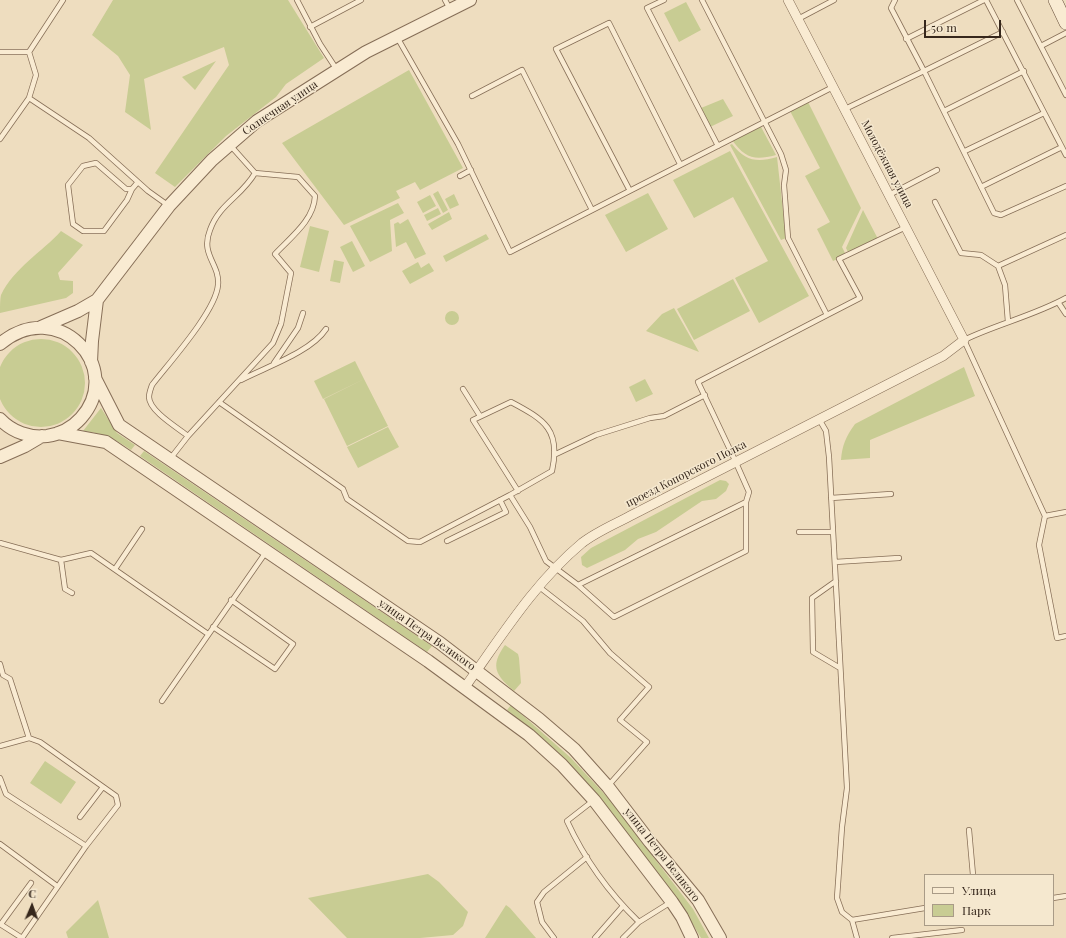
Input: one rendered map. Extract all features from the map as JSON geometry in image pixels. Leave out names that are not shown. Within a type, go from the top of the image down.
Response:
[{"type":"main road","points":[[1055,0],[1066,23]]},
{"type":"street","name":"Солнечная улица","points":[[41,327],[78,311],[97,300],[168,206],[229,144],[257,121],[337,70],[397,37],[448,5],[470,0]]},
{"type":"street","name":"Молодёжная улица","points":[[788,0],[964,340]]},
{"type":"street","points":[[0,419],[11,428],[21,433],[42,436],[58,433],[78,421],[88,408],[94,394],[95,378],[92,363],[92,341],[97,300]]},
{"type":"street","points":[[0,344],[17,332],[29,328],[41,327],[57,330],[72,337],[84,348],[92,363]]},
{"type":"street","points":[[0,331],[17,332]]},
{"type":"street","name":"проезд Копорского Полка","points":[[465,687],[538,586],[554,568],[584,542],[630,516],[943,356],[964,340]]},
{"type":"street","name":"улица Петра Великого","points":[[95,378],[119,425],[477,670],[574,749],[608,787],[650,842],[698,900],[720,938]]},
{"type":"street","name":"улица Петра Великого","points":[[58,433],[106,442],[465,687],[529,736],[562,765],[594,800],[672,902],[682,917],[692,938]]},
{"type":"street","points":[[0,457],[25,446],[42,436]]},
{"type":"lane","points":[[29,52],[63,0]]},
{"type":"lane","points":[[297,0],[310,27],[337,70]]},
{"type":"lane","points":[[310,27],[361,0]]},
{"type":"lane","points":[[664,0],[647,8],[718,146]]},
{"type":"lane","points":[[702,0],[781,154],[786,170],[784,185],[788,238],[827,315]]},
{"type":"lane","points":[[798,19],[834,0]]},
{"type":"lane","points":[[895,0],[891,8],[965,151],[994,213],[1001,215],[1066,186]]},
{"type":"lane","points":[[906,39],[985,0],[1024,72],[1066,155]]},
{"type":"lane","points":[[1017,0],[1066,95]]},
{"type":"lane","points":[[629,189],[556,49],[609,23],[680,164]]},
{"type":"lane","points":[[845,109],[1003,32]]},
{"type":"lane","points":[[1041,46],[1066,33]]},
{"type":"lane","points":[[397,37],[458,144],[510,252],[592,210],[629,189],[718,146],[833,87]]},
{"type":"lane","points":[[0,52],[29,52]]},
{"type":"lane","points":[[0,138],[28,98],[36,75],[29,52]]},
{"type":"lane","points":[[472,96],[522,70],[592,210]]},
{"type":"lane","points":[[944,111],[1024,72]]},
{"type":"lane","points":[[28,98],[89,138],[138,182],[168,206]]},
{"type":"lane","points":[[965,151],[1044,113]]},
{"type":"lane","points":[[170,459],[188,436],[273,343],[281,324],[291,273],[275,254],[308,219],[314,207],[315,196],[298,177],[255,173],[229,144]]},
{"type":"lane","points":[[981,187],[1062,146]]},
{"type":"lane","points":[[132,189],[126,189],[96,163],[83,166],[68,185],[73,224],[83,231],[104,231],[127,200],[132,189],[138,182]]},
{"type":"lane","points":[[460,176],[471,170]]},
{"type":"lane","points":[[889,195],[937,170]]},
{"type":"lane","points":[[188,436],[162,417],[152,406],[149,398],[152,384],[206,315],[218,286],[217,272],[208,255],[207,243],[209,232],[216,215],[250,182],[255,173]]},
{"type":"lane","points":[[935,202],[961,253],[981,255],[998,266],[1005,285],[1008,322]]},
{"type":"lane","points":[[510,495],[530,527],[546,562],[578,585],[614,617],[746,551],[746,502],[749,492],[698,382],[860,298],[840,260],[906,227]]},
{"type":"lane","points":[[998,266],[1066,234]]},
{"type":"lane","points":[[1066,298],[1026,317],[1008,322],[964,340],[1045,516],[1039,545],[1057,638],[1066,636]]},
{"type":"lane","points":[[1058,302],[1066,314]]},
{"type":"lane","points":[[274,363],[298,328],[302,313]]},
{"type":"lane","points":[[238,382],[321,338],[326,329]]},
{"type":"lane","points":[[463,389],[480,416]]},
{"type":"lane","points":[[556,454],[596,435],[650,418],[664,416],[704,395]]},
{"type":"lane","points":[[219,402],[343,489],[347,499],[408,541],[420,542],[518,491],[552,471],[556,454],[554,439],[547,427],[533,414],[511,402],[473,420],[518,491]]},
{"type":"lane","points":[[819,419],[826,431],[828,444],[846,788],[837,898],[842,912],[852,920],[857,938]]},
{"type":"lane","points":[[831,498],[891,494]]},
{"type":"lane","points":[[447,541],[506,512],[500,500]]},
{"type":"lane","points":[[578,585],[746,502]]},
{"type":"lane","points":[[1045,516],[1066,512]]},
{"type":"lane","points":[[115,569],[142,529]]},
{"type":"lane","points":[[799,532],[833,532]]},
{"type":"lane","points":[[0,543],[61,560],[91,553],[208,634]]},
{"type":"lane","points":[[162,701],[266,551]]},
{"type":"lane","points":[[835,562],[899,558]]},
{"type":"lane","points":[[61,560],[65,589],[72,594]]},
{"type":"lane","points":[[836,582],[812,598],[813,652],[840,668]]},
{"type":"lane","points":[[538,586],[583,622],[610,653],[649,687],[620,720],[647,742],[608,787]]},
{"type":"lane","points":[[212,627],[276,669],[293,644],[231,600]]},
{"type":"lane","points":[[0,664],[1,675],[10,679],[29,738]]},
{"type":"lane","points":[[0,746],[29,738],[40,742],[116,796],[118,805],[57,886],[22,938],[1,924],[31,883]]},
{"type":"lane","points":[[0,778],[6,794],[86,846]]},
{"type":"lane","points":[[80,817],[103,787]]},
{"type":"lane","points":[[594,800],[567,821],[575,838],[587,857],[623,906],[639,922]]},
{"type":"lane","points":[[969,830],[973,874]]},
{"type":"lane","points":[[0,844],[57,886]]},
{"type":"lane","points":[[554,938],[542,922],[537,902],[544,892],[587,857]]},
{"type":"lane","points":[[1054,898],[1066,896]]},
{"type":"lane","points":[[624,938],[639,922],[672,902]]},
{"type":"lane","points":[[595,938],[623,906]]},
{"type":"lane","points":[[852,920],[924,908]]},
{"type":"lane","points":[[892,938],[913,937],[962,930]]},
{"type":"green space","points":[[113,0],[288,0],[324,58],[286,84],[276,97],[226,136],[175,187],[155,173],[229,65],[224,47],[144,79],[151,130],[125,112],[130,75],[118,56],[92,35]]},
{"type":"green space","points":[[686,2],[701,30],[679,42],[664,13]]},
{"type":"green space","points":[[216,61],[195,90],[182,77]]},
{"type":"green space","points":[[409,70],[463,168],[420,190],[415,182],[396,191],[400,198],[344,225],[282,143]]},
{"type":"green space","points":[[723,99],[733,116],[710,127],[701,108]]},
{"type":"green space","points":[[808,102],[861,208],[842,247],[846,255],[833,261],[817,229],[830,222],[805,176],[820,168],[790,111]]},
{"type":"green space","points":[[760,125],[776,155],[756,158],[741,151],[732,140]]},
{"type":"green space","points":[[732,144],[742,154],[752,159],[763,160],[777,157],[786,238],[781,240],[730,145]]},
{"type":"green space","points":[[730,151],[809,296],[759,323],[735,278],[768,261],[733,197],[694,218],[673,180]]},
{"type":"green space","points":[[438,191],[448,210],[443,213],[433,194]]},
{"type":"green space","points":[[648,193],[668,229],[626,252],[605,215]]},
{"type":"green space","points":[[454,194],[459,205],[450,209],[445,199]]},
{"type":"green space","points":[[430,195],[436,206],[423,213],[417,202]]},
{"type":"green space","points":[[398,203],[404,213],[390,220],[392,251],[370,262],[350,226]]},
{"type":"green space","points":[[438,208],[441,214],[427,221],[424,215]]},
{"type":"green space","points":[[863,210],[878,239],[849,254],[846,248]]},
{"type":"green space","points":[[449,212],[452,219],[432,230],[428,224]]},
{"type":"green space","points":[[408,219],[426,254],[415,259],[406,242],[396,247],[394,224],[398,222],[400,224]]},
{"type":"green space","points":[[310,226],[329,231],[319,272],[300,267]]},
{"type":"green space","points":[[61,231],[83,245],[58,273],[60,280],[73,281],[73,293],[66,298],[0,313],[1,295],[7,285],[21,268]]},
{"type":"green space","points":[[486,234],[489,239],[446,262],[443,256]]},
{"type":"green space","points":[[352,241],[365,266],[353,272],[340,247]]},
{"type":"green space","points":[[334,260],[344,262],[340,283],[330,281]]},
{"type":"green space","points":[[418,262],[421,268],[429,263],[434,271],[410,284],[402,271]]},
{"type":"green space","points":[[733,279],[750,311],[694,340],[677,309]]},
{"type":"green space","points":[[674,308],[699,352],[646,331],[662,314]]},
{"type":"green space","points":[[449,311],[455,311],[459,315],[459,321],[455,325],[449,325],[445,321],[445,315]]},
{"type":"green space","points":[[32,340],[50,340],[65,347],[72,352],[77,359],[84,374],[84,392],[77,407],[72,414],[65,419],[50,426],[32,426],[17,419],[10,414],[-1,395],[-1,371],[5,359],[10,352],[17,347]]},
{"type":"green space","points":[[355,361],[364,379],[323,399],[314,381]]},
{"type":"green space","points":[[964,367],[975,396],[870,440],[870,458],[841,460],[845,441],[855,424]]},
{"type":"green space","points":[[364,379],[388,426],[347,446],[324,399]]},
{"type":"green space","points":[[645,379],[653,394],[636,402],[629,387]]},
{"type":"green space","points":[[101,408],[117,433],[135,445],[131,450],[108,437],[97,433],[83,431]]},
{"type":"green space","points":[[388,427],[399,447],[358,468],[347,447]]},
{"type":"green space","points":[[144,451],[432,646],[427,652],[140,456]]},
{"type":"green space","points":[[720,480],[726,481],[729,484],[726,491],[716,499],[702,501],[656,532],[638,539],[625,550],[587,568],[582,565],[581,557],[591,548]]},
{"type":"green space","points":[[505,645],[518,654],[519,658],[521,683],[514,691],[502,680],[496,665],[500,652]]},
{"type":"green space","points":[[511,705],[571,758],[610,800],[693,909],[709,938],[701,938],[688,916],[526,726],[507,710]]},
{"type":"green space","points":[[45,761],[76,782],[61,804],[30,783]]},
{"type":"green space","points":[[428,874],[439,882],[468,912],[463,926],[453,935],[420,938],[347,938],[308,898]]},
{"type":"green space","points":[[98,900],[109,938],[68,938],[66,932]]},
{"type":"green space","points":[[506,905],[510,908],[536,938],[485,938]]}]
